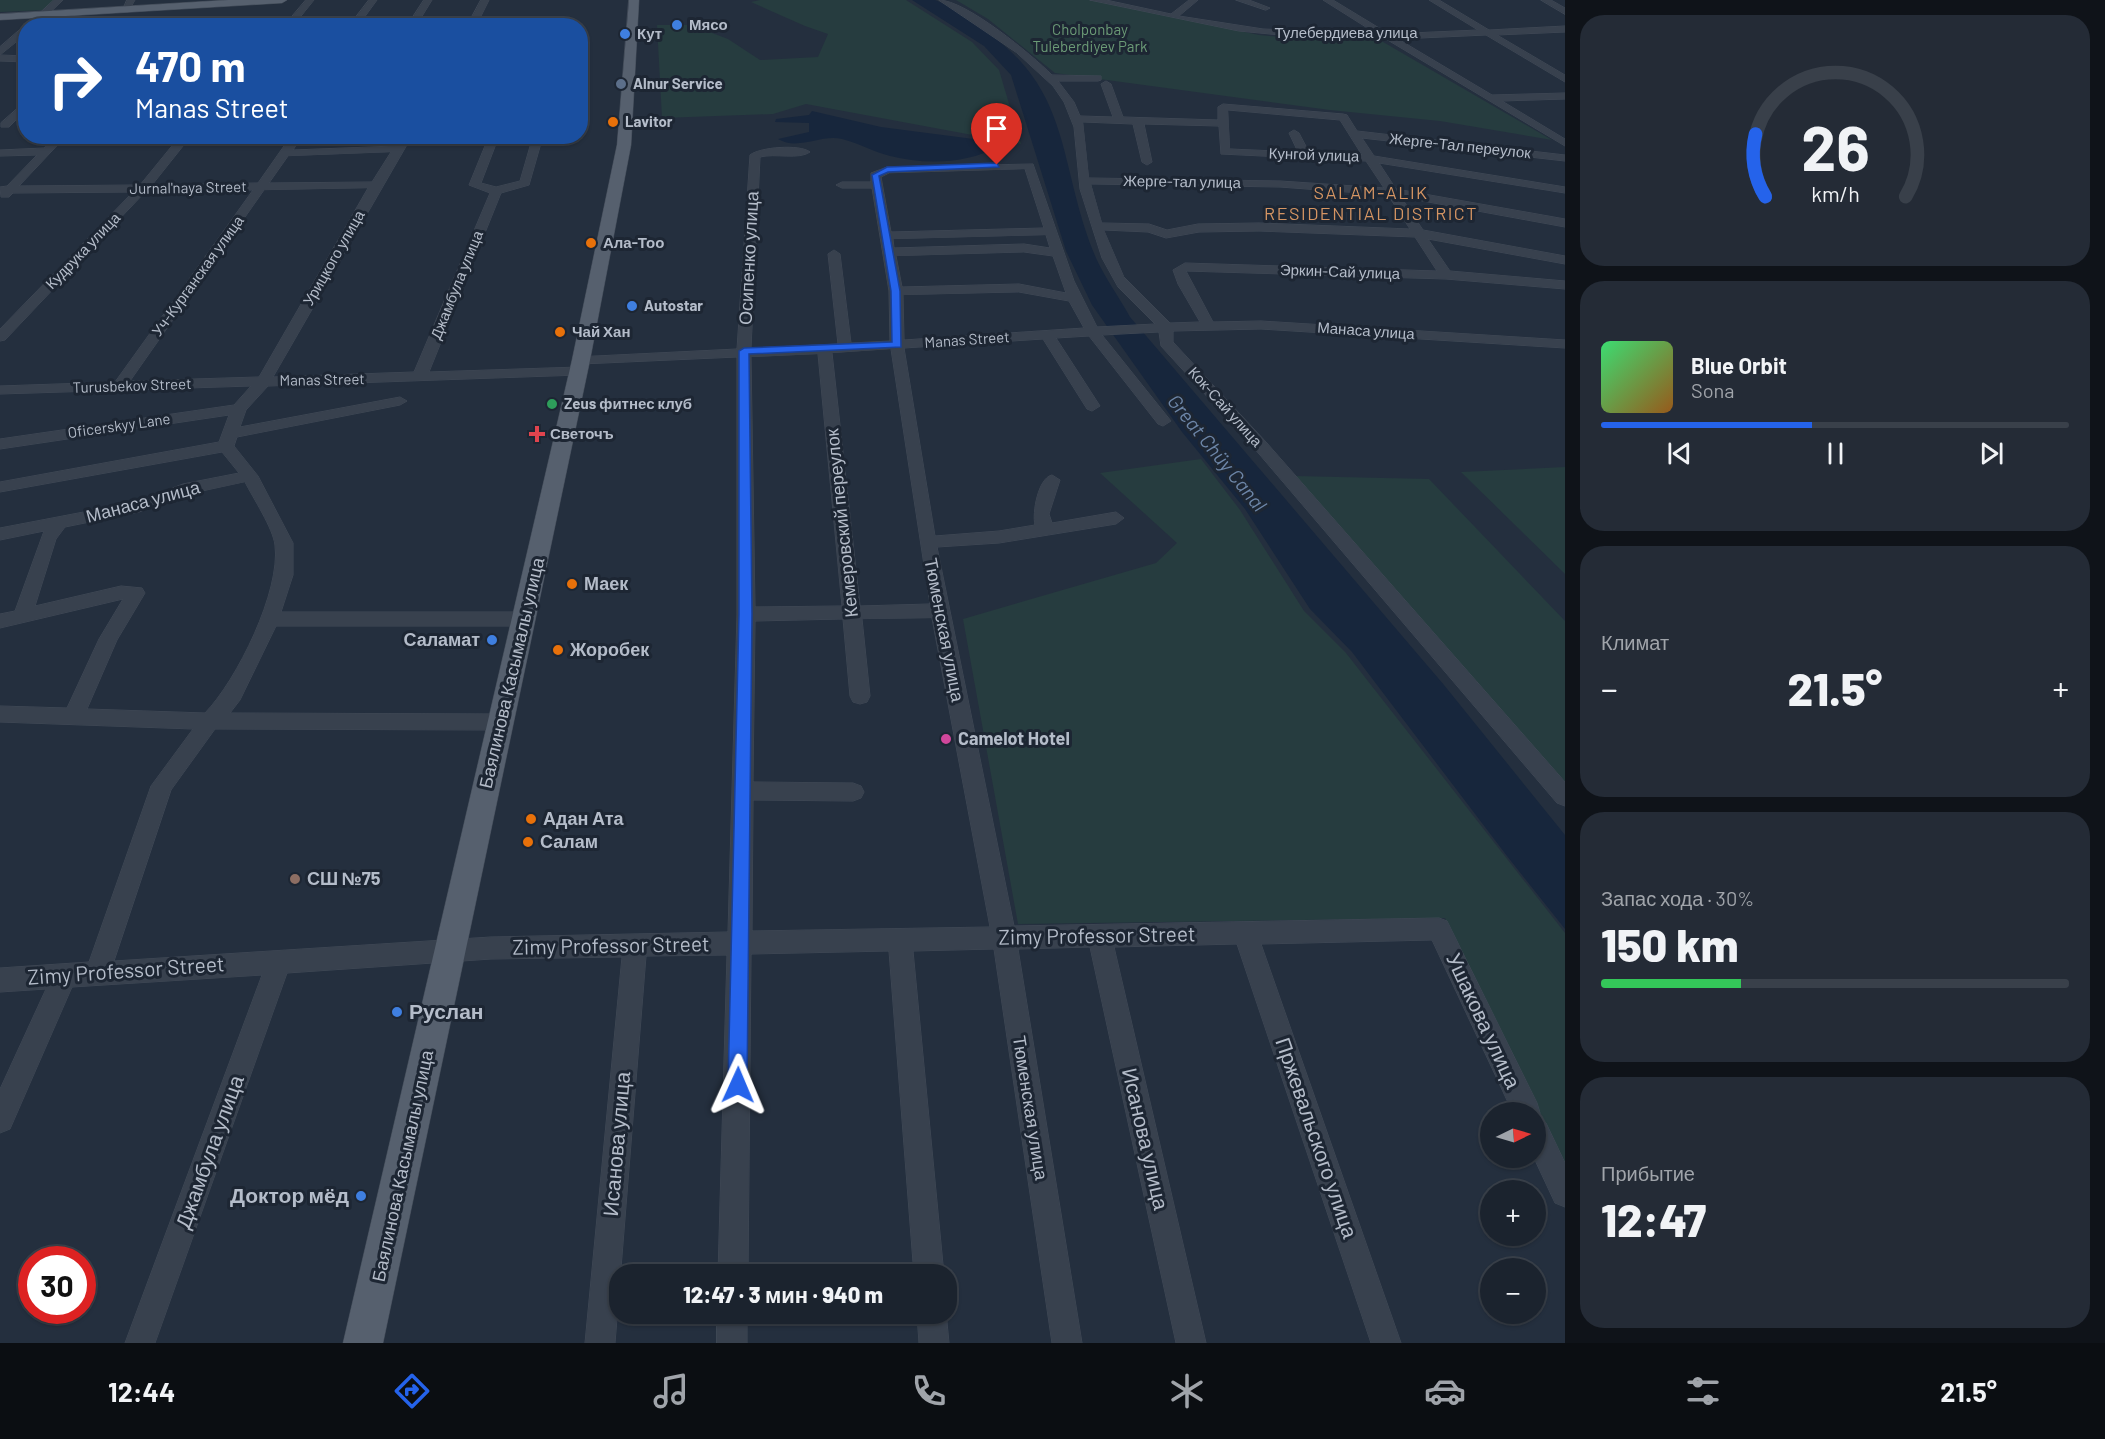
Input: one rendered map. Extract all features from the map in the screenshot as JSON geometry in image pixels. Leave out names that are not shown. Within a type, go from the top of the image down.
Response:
[{"type":"main road","points":[[0,17],[128,5],[282,0]]},
{"type":"main road","name":"Баялинова Касымалы улица","points":[[363,1343],[580,365],[624,145],[634,0]]},
{"type":"street","points":[[39,18],[59,0]]},
{"type":"street","points":[[295,18],[310,0]]},
{"type":"street","points":[[359,18],[373,0]]},
{"type":"street","points":[[416,18],[428,0]]},
{"type":"street","points":[[475,18],[485,0]]},
{"type":"street","name":"Кок-Сай улица","points":[[943,0],[990,28],[1049,78],[1077,119],[1084,181],[1097,226],[1118,278],[1159,328],[1166,343],[1260,445],[1565,797]]},
{"type":"street","name":"Тулебердиева улица","points":[[1094,0],[1287,34],[1386,35],[1565,29]]},
{"type":"street","points":[[1175,15],[1194,0]]},
{"type":"street","points":[[1240,0],[1266,8]]},
{"type":"street","points":[[1327,0],[1565,143]]},
{"type":"street","points":[[1433,0],[1565,79]]},
{"type":"street","points":[[1545,0],[1565,11]]},
{"type":"street","points":[[0,52],[18,37]]},
{"type":"street","points":[[0,58],[18,58]]},
{"type":"street","points":[[1049,78],[1102,81],[1119,120]]},
{"type":"street","points":[[1524,86],[1541,97]]},
{"type":"street","points":[[1493,98],[1565,96]]},
{"type":"street","points":[[1077,119],[1224,123],[1223,107],[1343,117],[1367,158],[1446,275]]},
{"type":"street","points":[[2,125],[18,111]]},
{"type":"street","points":[[1138,121],[1147,162]]},
{"type":"street","name":"Кунгой улица","points":[[1224,123],[1225,152],[1367,158],[1565,190]]},
{"type":"street","points":[[2,125],[18,124]]},
{"type":"street","points":[[1294,134],[1305,155]]},
{"type":"street","name":"Жерге-Тал переулок","points":[[1354,134],[1565,158]]},
{"type":"street","points":[[0,200],[5,190],[54,144]]},
{"type":"street","name":"Кудрука улица","points":[[0,337],[143,188],[179,144]]},
{"type":"street","name":"Уч-Курганская улица","points":[[119,386],[293,144]]},
{"type":"street","name":"Урицкого улица","points":[[263,382],[376,185],[402,144]]},
{"type":"street","points":[[491,144],[475,186],[496,192],[525,183],[536,144]]},
{"type":"street","points":[[288,153],[398,149]]},
{"type":"street","name":"Осипенко улица","points":[[733,1264],[746,614],[744,351],[755,155],[770,151],[805,152]]},
{"type":"street","points":[[0,153],[48,152]]},
{"type":"street","points":[[842,185],[877,185],[875,175],[887,170],[1029,166],[1040,190],[1051,231],[1074,298],[1163,421]]},
{"type":"street","name":"Жерге-тал улица","points":[[1084,181],[1280,184],[1392,192],[1565,223]]},
{"type":"street","name":"Jurnal'naya Street","points":[[5,190],[376,185]]},
{"type":"street","name":"Тюменская улица","points":[[877,185],[896,291],[897,345],[927,542],[1004,938],[1067,1343]]},
{"type":"street","name":"Джамбула улица","points":[[418,378],[496,192]]},
{"type":"street","points":[[1097,226],[1149,228],[1166,234],[1198,228],[1259,227],[1418,233],[1565,260]]},
{"type":"street","points":[[888,244],[1051,231]]},
{"type":"street","points":[[888,244],[1024,248],[1058,253]]},
{"type":"street","points":[[834,254],[845,348]]},
{"type":"street","name":"Эркин-Сай улица","points":[[1209,326],[1184,284],[1179,270],[1185,267],[1446,275],[1565,285]]},
{"type":"street","points":[[896,291],[1019,288],[1074,298]]},
{"type":"street","name":"Манаса улица","points":[[1097,331],[1261,325],[1565,344]]},
{"type":"street","name":"Manas Street","points":[[228,440],[239,409],[263,382],[418,378],[744,351],[845,348],[1097,331]]},
{"type":"street","points":[[1047,336],[1092,406]]},
{"type":"street","name":"Кемеровский переулок","points":[[825,349],[860,696]]},
{"type":"street","name":"Turusbekov Street","points":[[0,390],[263,382]]},
{"type":"street","points":[[0,488],[400,401]]},
{"type":"street","name":"Oficerskyy Lane","points":[[0,444],[239,409]]},
{"type":"street","points":[[98,973],[162,786],[210,721],[230,700],[270,618],[284,575],[284,543],[250,476],[228,440]]},
{"type":"street","name":"Манаса улица","points":[[0,534],[139,507],[189,488],[250,476]]},
{"type":"street","points":[[1045,529],[1041,514],[1052,480]]},
{"type":"street","points":[[927,542],[999,537],[1116,518]]},
{"type":"street","points":[[23,615],[48,538],[59,523]]},
{"type":"street","points":[[0,621],[121,592],[136,593],[108,639],[74,716]]},
{"type":"street","points":[[746,614],[850,610],[940,611]]},
{"type":"street","points":[[270,618],[525,620]]},
{"type":"street","points":[[3,719],[74,716],[210,721],[500,722]]},
{"type":"street","points":[[743,791],[853,792]]},
{"type":"street","name":"Zimy Professor Street","points":[[0,980],[450,950],[1439,929]]},
{"type":"street","name":"Ушакова улица","points":[[1439,929],[1522,1102]]},
{"type":"street","name":"Пржевальского улица","points":[[1245,933],[1386,1343]]},
{"type":"street","name":"Исанова улица","points":[[1100,936],[1191,1343]]},
{"type":"street","points":[[900,940],[927,1264]]},
{"type":"street","name":"Исанова улица","points":[[600,1343],[635,945]]},
{"type":"street","name":"Джамбула улица","points":[[140,1343],[279,961]]},
{"type":"street","points":[[0,1119],[65,975]]},
{"type":"street","points":[[1546,1153],[1565,1194]]},
{"type":"street","points":[[732,1324],[732,1343]]},
{"type":"street","points":[[933,1324],[934,1343]]},
{"type":"green space","points":[[0,0],[55,0],[46,10],[0,12]]},
{"type":"green space","points":[[760,0],[906,0],[972,42],[999,70],[1021,144],[806,104],[773,114],[662,118],[657,25],[691,25],[728,39],[760,60],[818,57],[828,34],[751,2]]},
{"type":"green space","name":"Cholponbay Tuleberdiyev Park","points":[[956,0],[1090,0],[1259,35],[1301,39],[1378,39],[1552,140],[1440,121],[1330,110],[1055,73],[988,19]]},
{"type":"green space","points":[[1201,459],[1240,510],[1304,611],[1346,653],[1565,933],[1565,1167],[1546,1128],[1546,1102],[1534,1102],[1445,918],[1018,924],[963,619],[1156,563],[1177,543],[1100,473]]},
{"type":"green space","points":[[1565,467],[1565,574],[1461,472]]},
{"type":"green space","points":[[1294,476],[1429,479],[1565,621],[1565,786]]},
{"type":"water","name":"Great Chüy Canal","points":[[912,0],[935,0],[950,8],[1007,48],[1030,73],[1046,100],[1058,128],[1083,223],[1096,258],[1130,317],[1444,685],[1565,835],[1565,929],[1352,652],[1310,609],[1245,509],[1182,432],[1092,305],[1066,251],[1011,75],[984,46]]},
{"type":"water","points":[[812,111],[881,127],[989,141],[999,146],[974,156],[932,162],[890,156],[842,139],[793,143],[778,139],[809,132],[809,123],[775,122],[776,119],[809,115]]},
{"type":"place","name":"Мясо","points":[[677,25]]},
{"type":"place","name":"Кут","points":[[625,34]]},
{"type":"place","name":"Alnur Service","points":[[621,84]]},
{"type":"place","name":"Lavitor","points":[[613,122]]},
{"type":"place","name":"Ала-Тоо","points":[[591,243]]},
{"type":"place","name":"Autostar","points":[[632,306]]},
{"type":"place","name":"Чай Хан","points":[[560,332]]},
{"type":"place","name":"Zeus фитнес клуб","points":[[552,404]]},
{"type":"place","name":"Светочъ","points":[[537,434]]},
{"type":"place","name":"Маек","points":[[572,584]]},
{"type":"place","name":"Саламат","points":[[492,640]]},
{"type":"place","name":"Жоробек","points":[[558,650]]},
{"type":"place","name":"Camelot Hotel","points":[[946,739]]},
{"type":"place","name":"Адан Ата","points":[[531,819]]},
{"type":"place","name":"Салам","points":[[528,842]]},
{"type":"place","name":"СШ №75","points":[[295,879]]},
{"type":"place","name":"Руслан","points":[[397,1012]]},
{"type":"place","name":"Доктор мёд","points":[[361,1196]]},
{"type":"district","name":"SALAM-ALIK RESIDENTIAL DISTRICT","points":[[1371,203]]},
{"type":"route","points":[[738,1085],[746,614],[744,351],[897,345],[896,291],[875,175],[879,171],[887,170],[997,165]]}]
